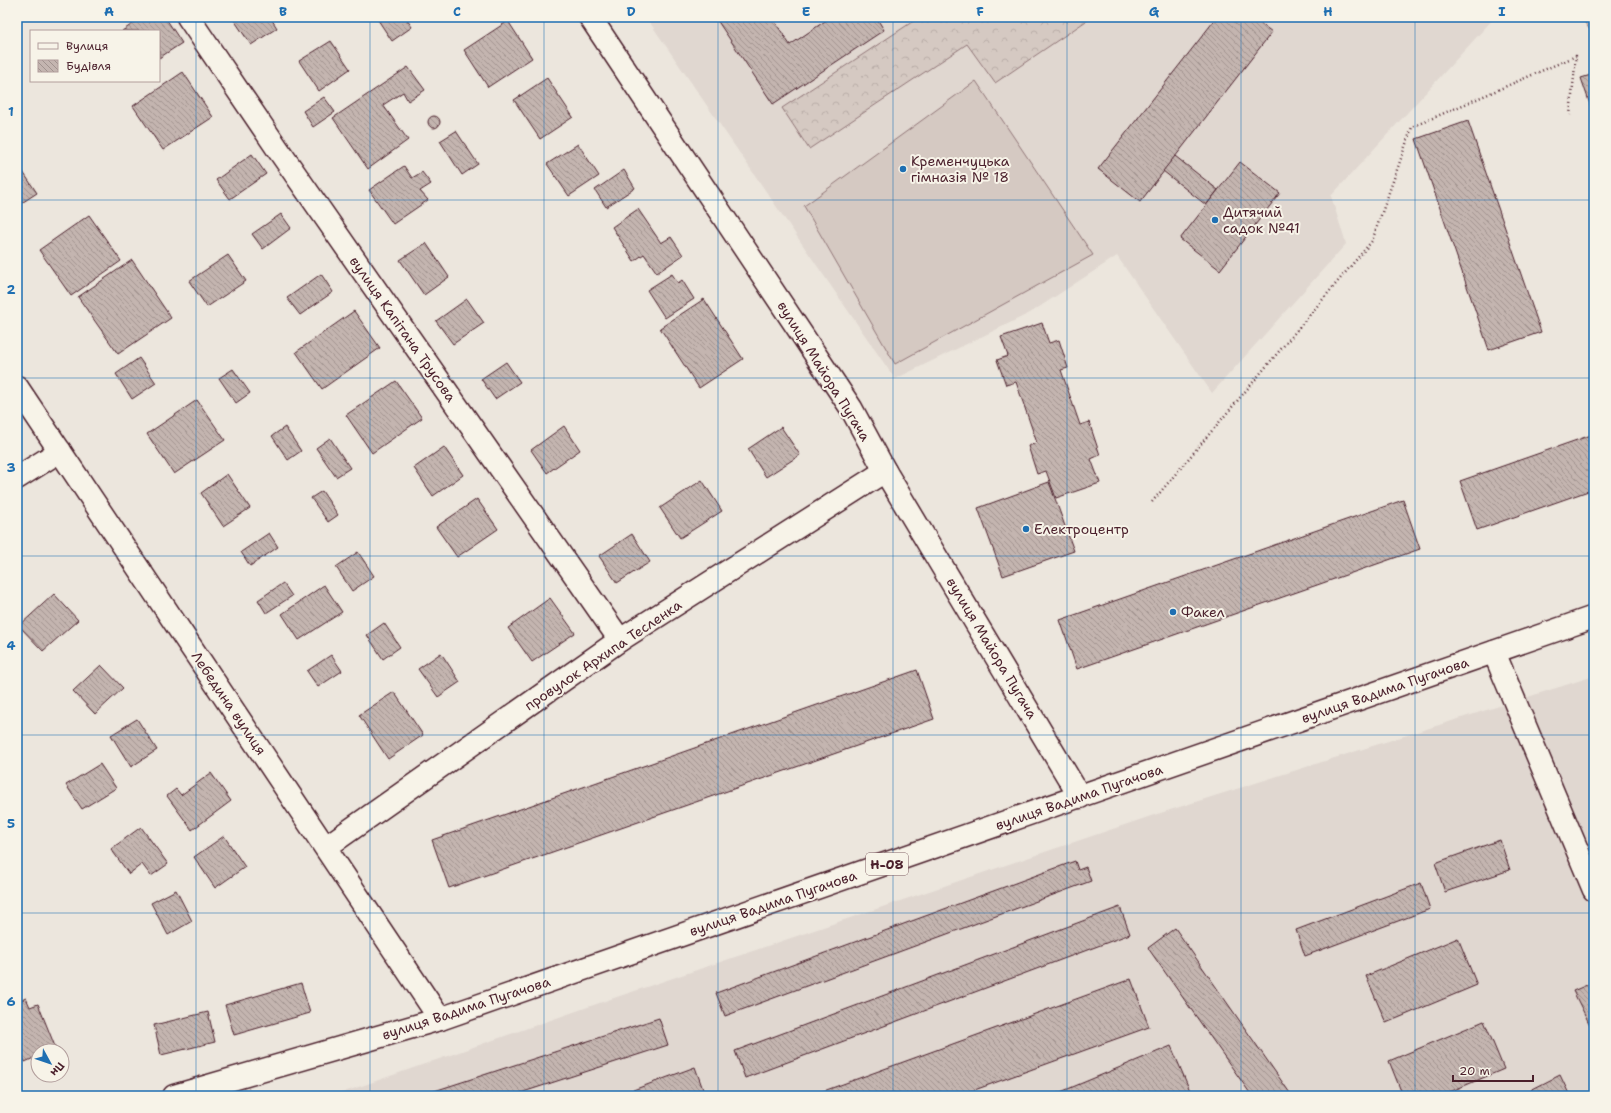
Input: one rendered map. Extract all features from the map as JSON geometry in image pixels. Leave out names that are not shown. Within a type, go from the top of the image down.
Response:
[{"type":"street","name":"вулиця Капітана Трусова","points":[[188,17],[286,162],[620,640]]},
{"type":"street","name":"вулиця Майора Пугача","points":[[590,17],[851,408],[885,471],[1080,797]]},
{"type":"street","name":"Лебедина вулиця","points":[[17,387],[440,1018]]},
{"type":"street","points":[[17,478],[60,451]]},
{"type":"street","name":"провулок Архипа Тесленка","points":[[326,847],[620,640],[885,471]]},
{"type":"street","name":"вулиця Вадима Пугачова","points":[[174,1096],[440,1018],[1080,797],[1594,617]]},
{"type":"street","points":[[1494,652],[1594,890]]},
{"type":"path","points":[[1152,502],[1372,241],[1412,127],[1576,56],[1570,114]]},
{"type":"shaded area","points":[[646,17],[1495,17],[1331,196],[1346,244],[1212,393],[1117,256],[1030,313],[895,379]]},
{"type":"shaded area","points":[[1594,676],[1594,1096],[333,1096],[608,1000],[1151,816]]},
{"type":"green space","points":[[914,17],[1092,17],[995,83],[967,44],[809,149],[782,108],[915,20]]},
{"type":"green space","points":[[1581,17],[1594,17],[1594,32],[1592,33]]},
{"type":"green space","points":[[976,81],[1093,255],[895,364],[804,206]]},
{"type":"building","points":[[143,17],[165,17],[182,43],[160,57],[160,30],[124,30]]},
{"type":"building","points":[[232,17],[270,17],[277,28],[251,45]]},
{"type":"building","points":[[376,17],[405,17],[412,27],[392,41]]},
{"type":"building","points":[[465,17],[476,17],[468,22]]},
{"type":"building","points":[[715,17],[772,17],[790,45],[831,17],[876,17],[884,30],[773,104]]},
{"type":"building","points":[[1217,17],[1252,17],[1272,32],[1140,202],[1098,169]]},
{"type":"building","points":[[508,21],[532,58],[488,87],[464,50]]},
{"type":"building","points":[[331,41],[350,69],[319,91],[299,61]]},
{"type":"building","points":[[408,67],[425,90],[408,101],[403,92],[383,105],[408,140],[368,169],[333,118]]},
{"type":"building","points":[[183,72],[213,117],[163,150],[133,106]]},
{"type":"building","points":[[1594,74],[1594,116],[1581,78]]},
{"type":"building","points":[[547,78],[573,117],[540,139],[514,100]]},
{"type":"building","points":[[324,97],[335,112],[313,127],[303,111]]},
{"type":"building","points":[[432,116],[436,116],[440,122],[436,128],[432,128],[428,124],[428,120]]},
{"type":"building","points":[[1468,121],[1541,332],[1489,350],[1416,139]]},
{"type":"building","points":[[456,131],[478,164],[462,175],[440,141]]},
{"type":"building","points":[[578,144],[599,176],[569,196],[547,164]]},
{"type":"building","points":[[252,154],[266,174],[230,199],[216,180]]},
{"type":"building","points":[[1175,156],[1218,190],[1206,205],[1163,171]]},
{"type":"building","points":[[1240,162],[1280,193],[1220,270],[1180,239]]},
{"type":"building","points":[[17,163],[37,193],[17,206]]},
{"type":"building","points":[[404,166],[412,178],[422,172],[431,184],[420,191],[428,200],[393,224],[369,190]]},
{"type":"building","points":[[624,170],[635,188],[606,207],[595,190]]},
{"type":"building","points":[[638,209],[661,243],[671,237],[683,255],[657,273],[644,254],[634,261],[612,227]]},
{"type":"building","points":[[281,214],[291,228],[263,249],[252,234]]},
{"type":"building","points":[[89,215],[121,261],[71,296],[39,250]]},
{"type":"building","points":[[426,243],[449,277],[424,295],[400,260]]},
{"type":"building","points":[[228,255],[246,281],[207,307],[189,281]]},
{"type":"building","points":[[132,260],[171,318],[118,354],[78,297]]},
{"type":"building","points":[[321,274],[333,292],[300,315],[287,298]]},
{"type":"building","points":[[672,274],[678,283],[682,280],[694,299],[665,318],[647,290]]},
{"type":"building","points":[[467,299],[484,323],[453,344],[436,321]]},
{"type":"building","points":[[704,299],[743,359],[699,388],[660,328]]},
{"type":"building","points":[[354,311],[380,348],[322,389],[296,352]]},
{"type":"building","points":[[1042,323],[1049,343],[1059,340],[1068,368],[1061,370],[1080,425],[1089,422],[1100,455],[1091,459],[1100,483],[1056,498],[1046,471],[1037,474],[1028,446],[1037,443],[1016,382],[1006,385],[997,360],[1008,356],[1001,337]]},
{"type":"building","points":[[139,358],[156,383],[132,399],[116,374]]},
{"type":"building","points":[[506,362],[520,382],[495,399],[481,379]]},
{"type":"building","points":[[233,369],[250,393],[236,403],[219,378]]},
{"type":"building","points":[[396,381],[422,418],[372,453],[346,415]]},
{"type":"building","points":[[197,400],[225,440],[174,474],[147,434]]},
{"type":"building","points":[[564,426],[580,450],[547,473],[531,450]]},
{"type":"building","points":[[285,427],[301,451],[288,460],[272,436]]},
{"type":"building","points":[[781,427],[800,455],[766,477],[748,449]]},
{"type":"building","points":[[1594,434],[1594,489],[1477,530],[1460,481]]},
{"type":"building","points":[[330,438],[350,468],[336,477],[316,448]]},
{"type":"building","points":[[444,447],[463,475],[433,496],[414,468]]},
{"type":"building","points":[[227,474],[250,508],[223,526],[201,493]]},
{"type":"building","points":[[702,480],[722,511],[680,538],[660,508]]},
{"type":"building","name":"Електроцентр","points":[[1049,482],[1074,551],[1003,576],[978,508]]},
{"type":"building","points":[[322,491],[338,515],[328,522],[311,498]]},
{"type":"building","points":[[477,499],[498,529],[457,557],[436,527]]},
{"type":"building","points":[[1403,500],[1420,549],[1077,669],[1060,620]]},
{"type":"building","points":[[269,533],[278,547],[250,566],[241,552]]},
{"type":"building","points":[[632,534],[650,562],[617,583],[599,556]]},
{"type":"building","points":[[358,552],[374,576],[352,591],[336,567]]},
{"type":"building","points":[[283,583],[292,596],[266,613],[258,600]]},
{"type":"building","points":[[324,585],[342,612],[299,640],[282,614]]},
{"type":"building","points":[[54,594],[78,620],[43,651],[19,626]]},
{"type":"building","points":[[550,598],[575,633],[532,662],[508,628]]},
{"type":"building","points":[[384,623],[400,647],[383,659],[367,635]]},
{"type":"building","points":[[441,653],[460,682],[438,697],[418,669]]},
{"type":"building","points":[[331,655],[342,671],[318,687],[307,671]]},
{"type":"building","points":[[101,665],[123,688],[95,714],[73,691]]},
{"type":"building","points":[[917,670],[934,719],[449,888],[432,840]]},
{"type":"building","points":[[394,692],[423,735],[388,759],[359,715]]},
{"type":"building","points":[[137,719],[157,750],[131,767],[111,735]]},
{"type":"building","points":[[100,764],[116,788],[82,809],[66,785]]},
{"type":"building","points":[[211,773],[231,801],[192,830],[167,796],[176,789],[181,795]]},
{"type":"building","points":[[141,827],[168,864],[151,876],[142,864],[129,874],[111,849]]},
{"type":"building","points":[[224,836],[245,867],[215,888],[194,857]]},
{"type":"building","points":[[1500,840],[1510,870],[1445,892],[1435,863]]},
{"type":"building","points":[[1075,861],[1078,870],[1086,867],[1091,881],[725,1016],[716,993]]},
{"type":"building","points":[[1421,883],[1430,909],[1305,956],[1296,930]]},
{"type":"building","points":[[176,890],[192,921],[168,935],[151,903]]},
{"type":"building","points":[[1120,907],[1130,934],[745,1078],[735,1051]]},
{"type":"building","points":[[1175,928],[1292,1096],[1252,1096],[1148,948]]},
{"type":"building","points":[[1458,938],[1477,985],[1386,1023],[1366,976]]},
{"type":"building","points":[[1131,979],[1149,1027],[958,1096],[810,1096]]},
{"type":"building","points":[[1594,982],[1594,1031],[1593,1031],[1573,991]]},
{"type":"building","points":[[301,983],[310,1013],[234,1035],[225,1005]]},
{"type":"building","points":[[26,998],[30,1007],[38,1004],[54,1043],[30,1043],[30,1060],[25,1062],[17,1043],[17,1002]]},
{"type":"building","points":[[208,1012],[215,1042],[161,1055],[154,1025]]},
{"type":"building","points":[[659,1018],[668,1045],[511,1096],[419,1096]]},
{"type":"building","points":[[1484,1021],[1504,1069],[1440,1096],[1403,1096],[1389,1061]]},
{"type":"building","points":[[1171,1046],[1191,1093],[1184,1096],[1051,1096]]},
{"type":"building","points":[[695,1067],[705,1095],[617,1096]]},
{"type":"building","points":[[1560,1075],[1570,1096],[1519,1096]]},
{"type":"place","name":"Кременчуцька гімназія № 18","points":[[903,169]]},
{"type":"place","name":"Дитячий садок №41","points":[[1215,220]]},
{"type":"place","name":"Електроцентр","points":[[1026,529]]},
{"type":"place","name":"Факел","points":[[1173,612]]}]
